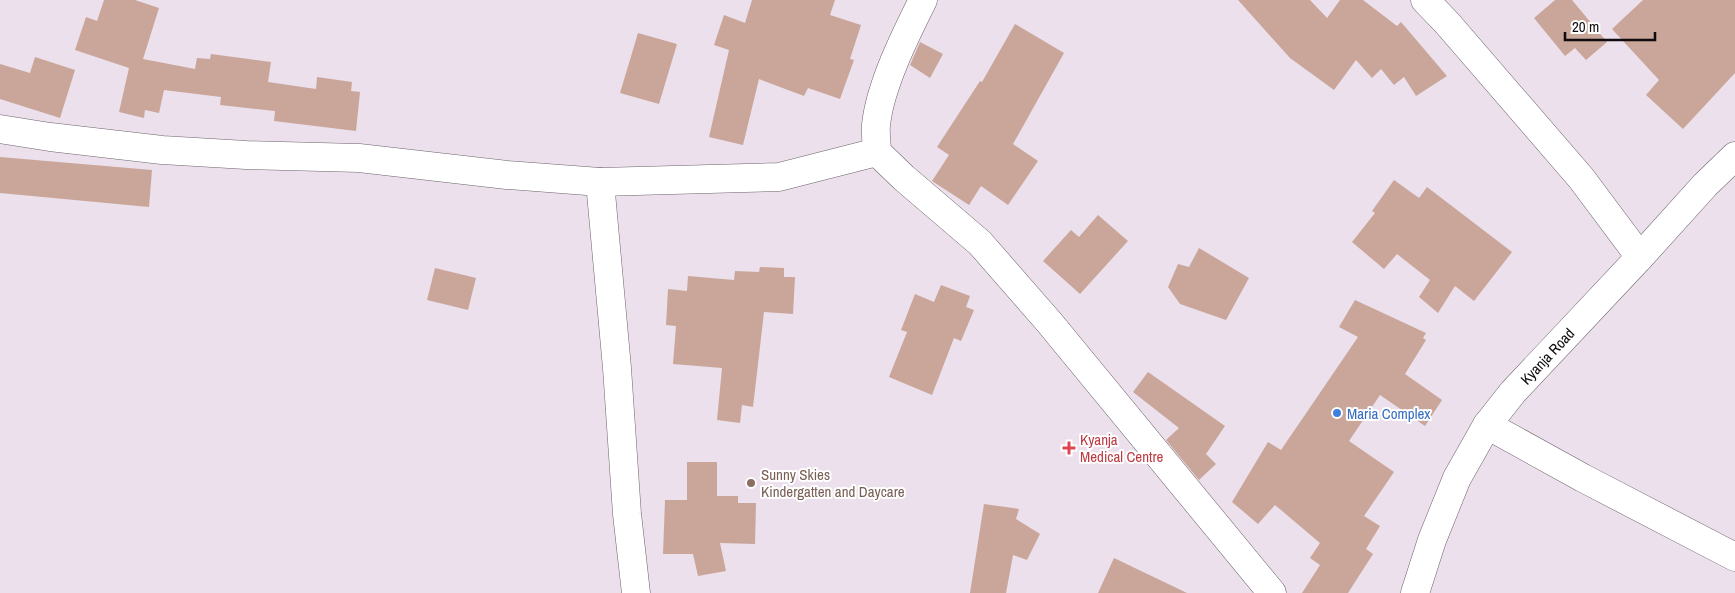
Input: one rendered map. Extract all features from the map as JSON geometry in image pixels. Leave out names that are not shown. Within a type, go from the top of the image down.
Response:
[{"type":"street","points":[[923,0],[881,100],[876,127],[877,152],[904,178],[980,243],[1049,322],[1272,593]]},
{"type":"street","points":[[1425,0],[1581,178],[1640,258]]},
{"type":"street","points":[[0,129],[50,137],[162,150],[246,155],[359,158],[507,175],[600,182],[779,177],[877,152]]},
{"type":"street","name":"Kyanja Road","points":[[1416,593],[1432,540],[1457,478],[1487,425],[1513,392],[1640,258],[1705,185],[1735,156]]},
{"type":"street","points":[[600,182],[617,368],[627,514],[636,593]]},
{"type":"street","points":[[1487,425],[1583,478],[1735,557]]},
{"type":"building","points":[[104,0],[135,0],[159,8],[143,59],[195,69],[197,58],[210,59],[211,54],[271,62],[268,82],[316,89],[317,77],[352,82],[351,91],[360,92],[356,131],[274,121],[275,111],[220,105],[221,97],[164,90],[159,113],[145,110],[144,118],[119,112],[129,68],[75,50],[86,17],[97,21]]},
{"type":"building","points":[[752,0],[835,0],[830,15],[861,25],[850,59],[854,60],[840,99],[808,88],[804,96],[759,79],[743,145],[709,137],[729,50],[714,45],[724,15],[745,23]]},
{"type":"building","points":[[1238,0],[1310,0],[1327,18],[1340,0],[1363,0],[1397,26],[1401,22],[1447,76],[1416,96],[1404,77],[1394,85],[1381,69],[1372,78],[1356,60],[1334,90],[1290,58]]},
{"type":"building","points":[[1555,0],[1572,0],[1607,42],[1586,60],[1575,48],[1565,56],[1534,18]]},
{"type":"building","points":[[1643,0],[1735,0],[1735,73],[1683,129],[1646,95],[1659,80],[1612,29]]},
{"type":"building","points":[[1015,24],[1064,53],[1013,144],[1038,161],[1008,205],[981,186],[969,205],[932,181],[949,155],[937,147],[980,81],[982,82]]},
{"type":"building","points":[[638,33],[677,44],[659,104],[620,93]]},
{"type":"building","points":[[920,42],[943,54],[930,78],[910,65]]},
{"type":"building","points":[[35,57],[75,70],[60,118],[0,99],[0,64],[30,73]]},
{"type":"building","points":[[0,157],[152,170],[149,207],[0,193]]},
{"type":"building","points":[[1394,180],[1419,198],[1427,187],[1512,252],[1474,301],[1455,286],[1438,313],[1419,297],[1430,280],[1397,254],[1384,269],[1352,242],[1375,213],[1372,211]]},
{"type":"building","points":[[1098,215],[1128,241],[1080,294],[1043,261],[1071,230],[1079,237]]},
{"type":"building","points":[[1199,248],[1249,278],[1226,320],[1180,304],[1168,287],[1178,264],[1189,267]]},
{"type":"building","points":[[760,267],[784,268],[784,277],[795,277],[793,314],[764,312],[753,407],[742,405],[740,423],[717,420],[722,368],[673,364],[676,326],[666,325],[668,289],[687,291],[688,276],[734,280],[735,271],[759,272]]},
{"type":"building","points":[[435,268],[476,278],[468,310],[427,300]]},
{"type":"building","points":[[941,285],[970,296],[966,307],[974,310],[961,341],[954,338],[932,395],[889,377],[907,332],[901,330],[915,294],[934,302]]},
{"type":"building","points":[[1355,300],[1426,333],[1423,338],[1426,340],[1405,374],[1442,400],[1425,426],[1380,395],[1349,441],[1394,472],[1364,516],[1380,526],[1366,549],[1373,554],[1348,593],[1302,593],[1320,565],[1310,558],[1320,543],[1275,505],[1258,524],[1232,502],[1268,442],[1281,450],[1358,337],[1339,327]]},
{"type":"building","points":[[1148,372],[1225,426],[1206,454],[1216,464],[1199,480],[1166,440],[1179,428],[1133,392]]},
{"type":"building","points":[[687,462],[717,462],[717,496],[738,496],[738,503],[756,503],[755,544],[720,543],[726,571],[698,576],[693,554],[663,554],[665,500],[687,500]]},
{"type":"building","points":[[984,504],[1019,509],[1016,519],[1040,534],[1027,560],[1013,555],[1006,593],[970,593]]},
{"type":"building","points":[[1114,558],[1187,593],[1098,593]]},
{"type":"place","name":"Maria Complex","points":[[1337,413]]},
{"type":"place","name":"Kyanja Medical Centre","points":[[1069,448]]},
{"type":"place","name":"Sunny Skies Kindergatten and Daycare","points":[[751,483]]}]
